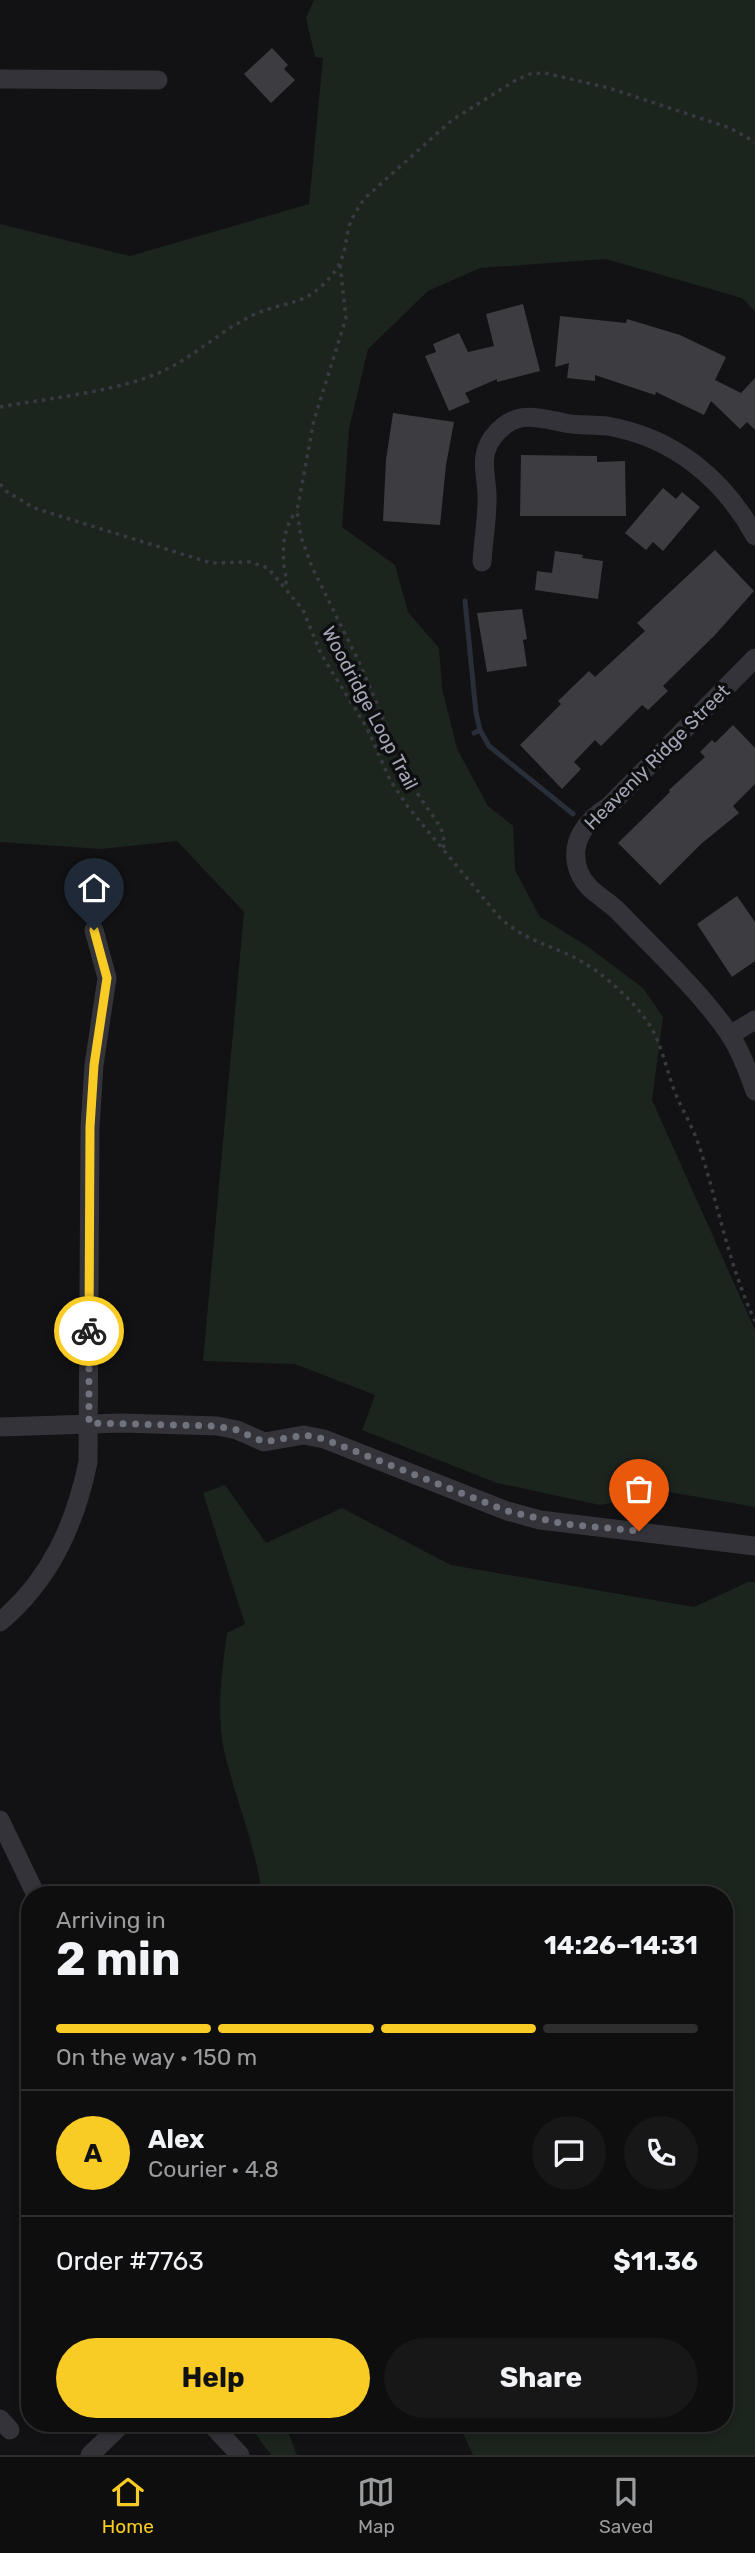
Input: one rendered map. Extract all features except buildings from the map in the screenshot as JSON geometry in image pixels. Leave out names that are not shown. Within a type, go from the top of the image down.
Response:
[{"type":"street","points":[[0,79],[158,80]]},
{"type":"street","points":[[482,562],[487,494],[483,468],[485,453],[502,427],[516,419],[532,416],[565,423],[606,426],[637,433],[665,445],[692,460],[714,480],[734,501],[755,536]]},
{"type":"street","name":"Heavenly Ridge Street","points":[[755,659],[609,806],[583,827],[576,856],[578,872],[586,886],[614,907],[711,1009],[730,1035],[755,1091]]},
{"type":"street","points":[[0,1622],[35,1587],[53,1560],[69,1530],[81,1495],[88,1462],[90,1127],[94,1065],[107,978],[94,930]]},
{"type":"street","points":[[730,1035],[755,1020]]},
{"type":"street","points":[[0,1427],[89,1423],[216,1426],[237,1430],[264,1442],[304,1435],[324,1439],[507,1511],[540,1520],[755,1546]]},
{"type":"street","points":[[0,1820],[32,1886]]},
{"type":"street","points":[[90,2455],[114,2432]]},
{"type":"street","points":[[218,2432],[240,2455]]},
{"type":"path","points":[[0,407],[131,383],[167,369],[240,322],[303,300],[317,291],[344,258],[355,212],[365,198],[452,120],[530,74],[545,73],[608,88],[730,128],[755,142]]},
{"type":"path","points":[[340,264],[346,318],[314,420],[298,511],[301,537],[312,567],[359,662],[411,784],[441,828],[445,845],[442,848]]},
{"type":"path","name":"Woodridge Loop Trail","points":[[0,484],[6,491],[34,508],[211,563],[250,562],[268,568],[284,585],[303,610],[321,654],[367,728],[390,780],[408,807],[500,918],[512,929],[536,943],[567,954],[593,969],[642,1013],[659,1040],[681,1108],[698,1140],[727,1247],[755,1321]]},
{"type":"path","points":[[284,585],[287,581],[283,550],[285,535],[291,518],[298,511]]},
{"type":"shaded area","points":[[314,0],[755,0],[755,311],[742,298],[606,259],[480,268],[428,291],[368,349],[349,429],[342,527],[395,565],[408,612],[439,648],[442,688],[457,749],[488,806],[513,826],[515,870],[540,917],[587,946],[643,988],[663,1017],[652,1100],[755,1330],[755,1507],[669,1492],[600,1505],[497,1483],[362,1430],[375,1395],[295,1364],[203,1361],[244,912],[177,841],[101,849],[0,842],[0,224],[130,256],[309,204],[323,58],[315,57],[306,18]]},
{"type":"shaded area","points":[[225,1485],[266,1543],[342,1508],[451,1565],[694,1607],[748,1582],[755,1582],[755,2455],[473,2455],[463,2432],[733,2432],[733,1886],[261,1886],[224,1750],[220,1721],[227,1633],[245,1624],[203,1493]]},
{"type":"shaded area","points":[[254,2432],[288,2432],[297,2455],[271,2455]]},
{"type":"waterway","points":[[465,601],[480,730]]},
{"type":"waterway","points":[[474,733],[480,730],[489,746],[573,814]]},
{"type":"way so far","points":[[89,1331],[89,1423],[216,1426],[237,1430],[264,1442],[304,1435],[324,1439],[507,1511],[564,1524],[639,1531]]},
{"type":"route","points":[[89,1331],[90,1127],[94,1065],[107,978],[94,930]]}]
